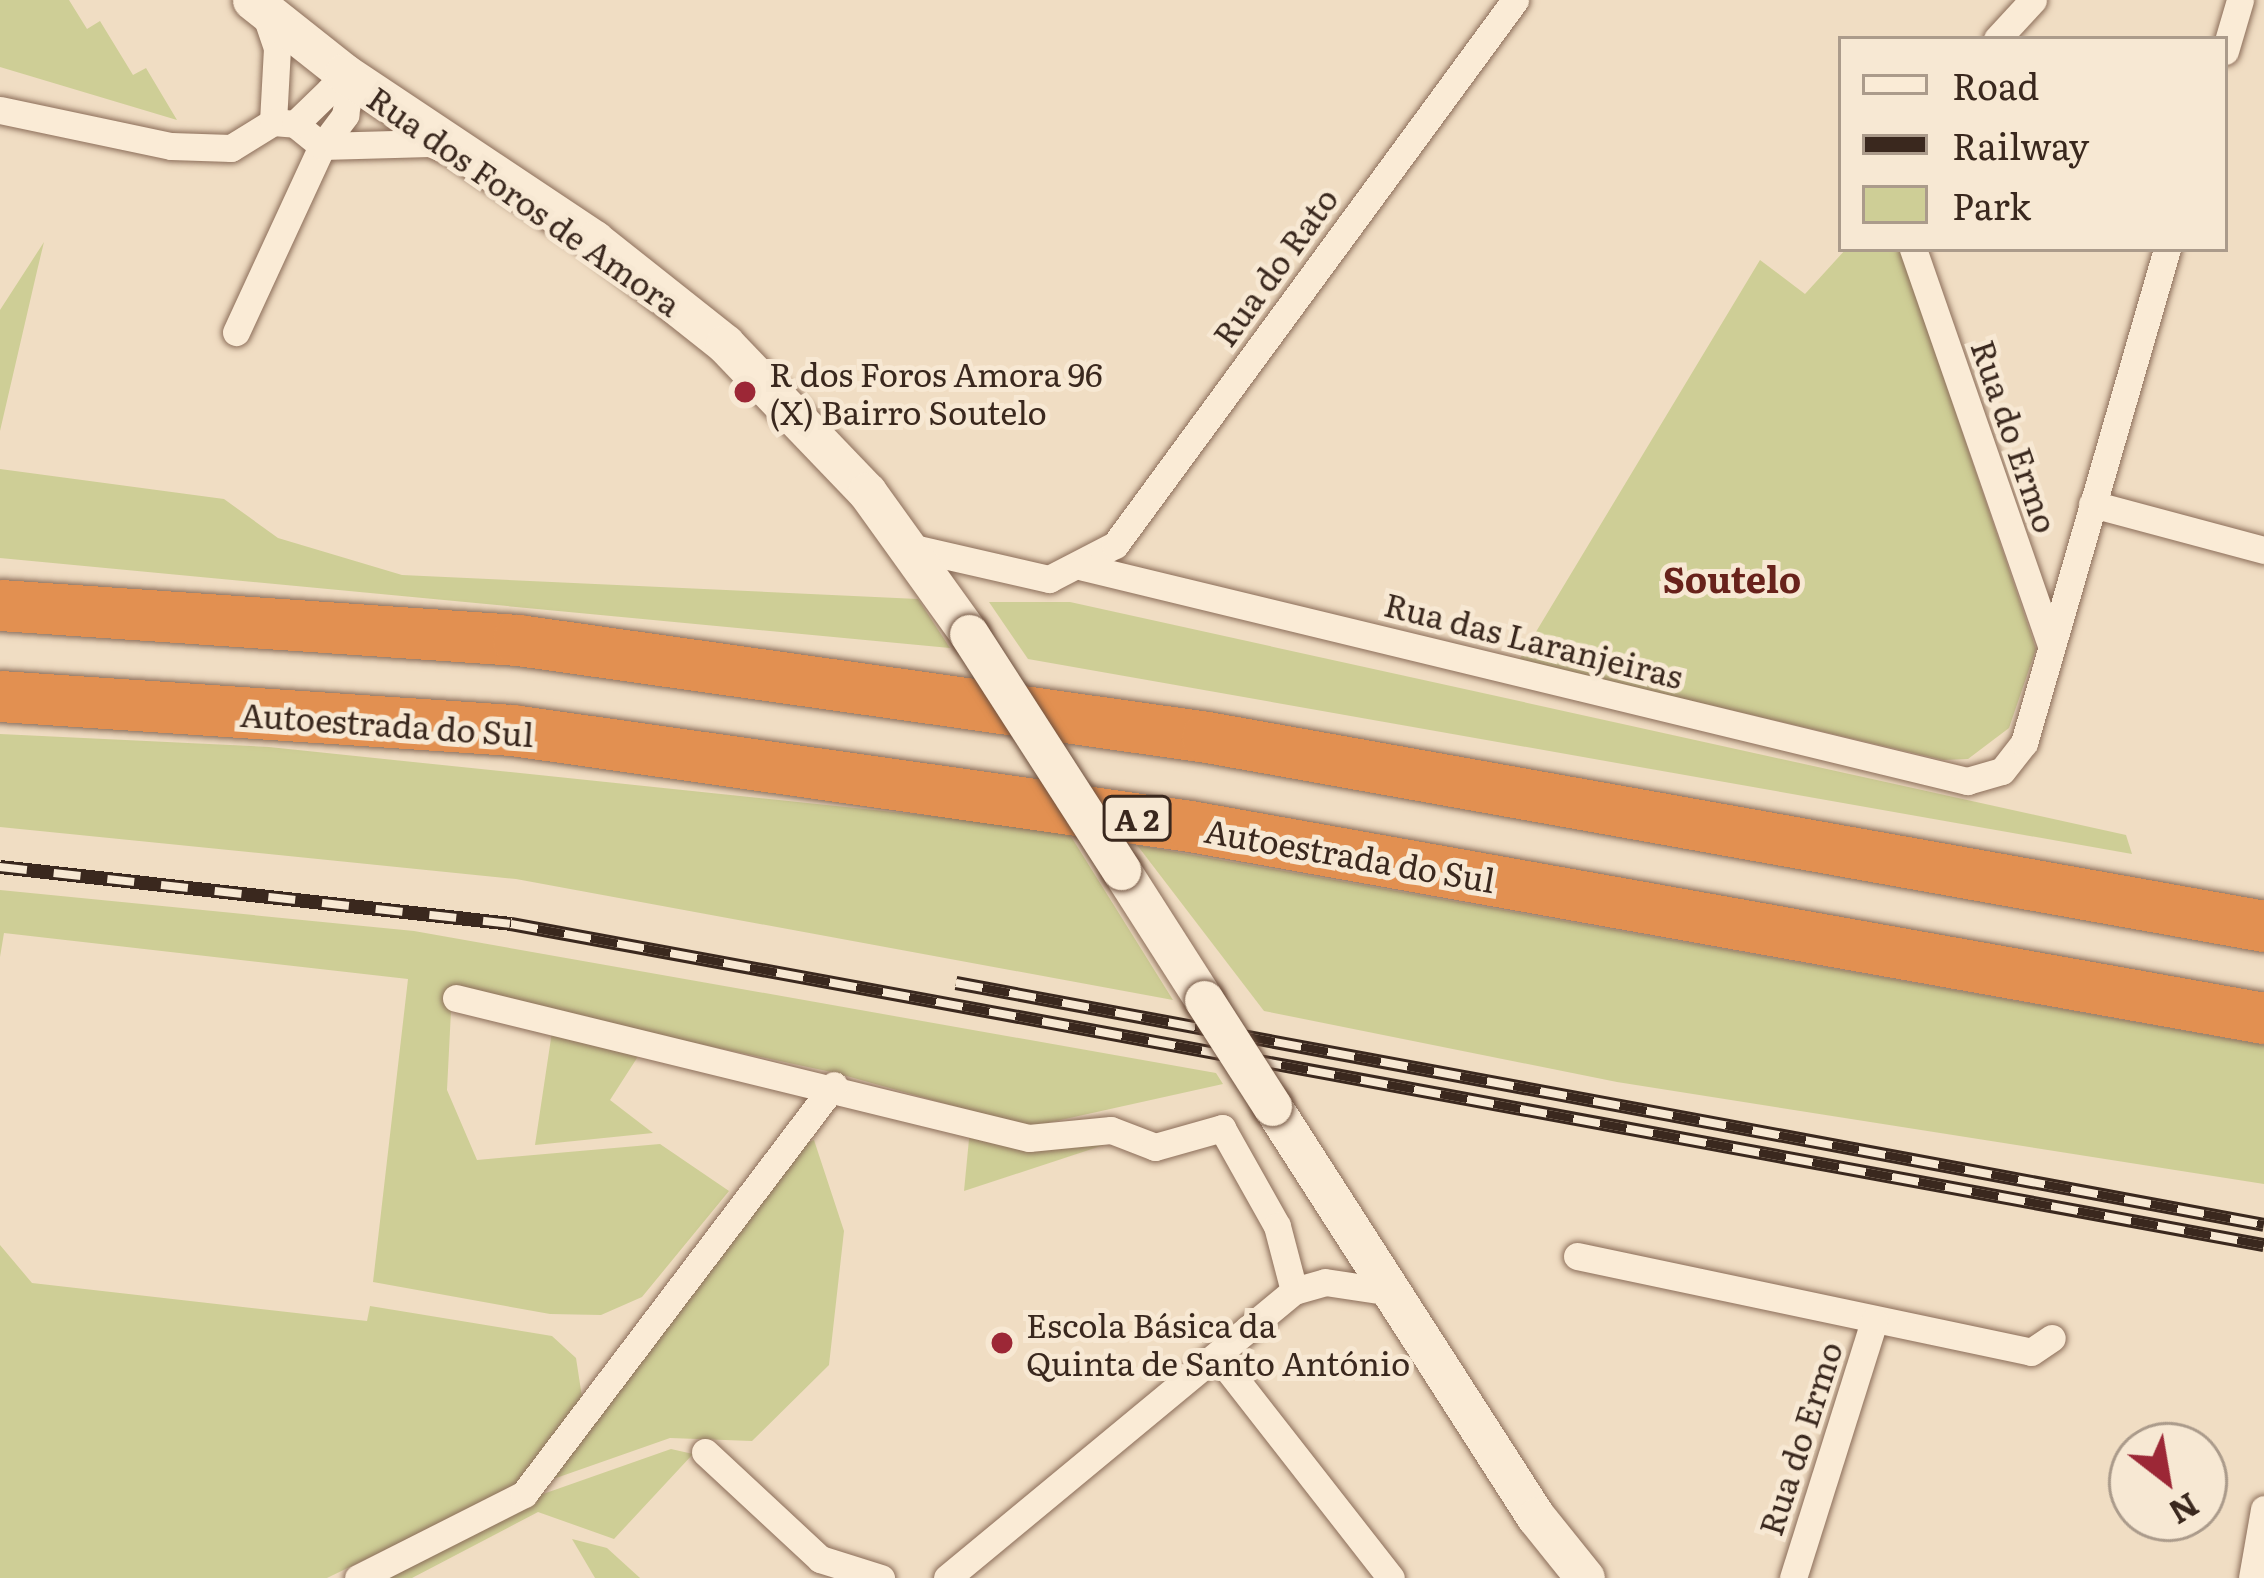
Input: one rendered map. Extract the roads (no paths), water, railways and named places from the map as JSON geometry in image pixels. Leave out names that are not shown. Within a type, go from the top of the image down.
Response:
[{"type":"highway","points":[[0,604],[518,640],[1207,737],[2264,926]]},
{"type":"highway","name":"Autoestrada do Sul","points":[[0,695],[512,730],[1190,826],[2264,1018]]},
{"type":"main road","name":"Rua dos Foros de Amora","points":[[258,5],[355,82],[594,240],[725,344],[821,440],[909,547],[969,634],[1391,1292]]},
{"type":"main road","points":[[1391,1292],[1536,1516],[1585,1578]]},
{"type":"street","name":"Rua do Rato","points":[[1083,567],[1114,545],[1515,0]]},
{"type":"street","points":[[2000,36],[2032,0]]},
{"type":"street","points":[[2228,41],[2240,0]]},
{"type":"street","points":[[258,5],[278,48],[284,123]]},
{"type":"street","points":[[0,110],[171,146],[231,148],[355,82]]},
{"type":"street","points":[[236,332],[322,146],[345,115],[355,82]]},
{"type":"street","points":[[284,123],[322,146],[430,143],[483,165]]},
{"type":"street","name":"Rua do Ermo","points":[[1914,252],[2051,646]]},
{"type":"street","points":[[2051,646],[2166,252]]},
{"type":"street","points":[[2092,504],[2264,550]]},
{"type":"street","points":[[909,547],[1049,580],[1083,567]]},
{"type":"street","name":"Rua das Laranjeiras","points":[[1083,567],[1967,781],[2002,771],[2024,743],[2051,646]]},
{"type":"street","points":[[456,998],[834,1084],[1029,1138],[1111,1130],[1155,1147],[1222,1128],[1277,1226],[1294,1291]]},
{"type":"street","points":[[358,1578],[524,1494],[834,1084]]},
{"type":"street","points":[[1577,1256],[2031,1352],[2052,1337]]},
{"type":"street","points":[[947,1578],[1220,1358],[1294,1291],[1325,1282],[1391,1292]]},
{"type":"street","name":"Rua do Ermo","points":[[1793,1578],[1874,1321]]},
{"type":"street","points":[[1220,1358],[1391,1578]]},
{"type":"street","points":[[705,1453],[820,1559],[881,1578]]},
{"type":"street","points":[[2252,1578],[2264,1509]]},
{"type":"railway","points":[[0,867],[511,924],[2264,1245]]},
{"type":"railway","points":[[956,983],[2264,1225]]},
{"type":"place","name":"R dos Foros Amora 96 (X) Bairro Soutelo","points":[[745,392]]},
{"type":"place","name":"Escola Básica da Quinta de Santo António","points":[[1002,1343]]},
{"type":"district","name":"Soutelo","points":[[1732,578]]}]
